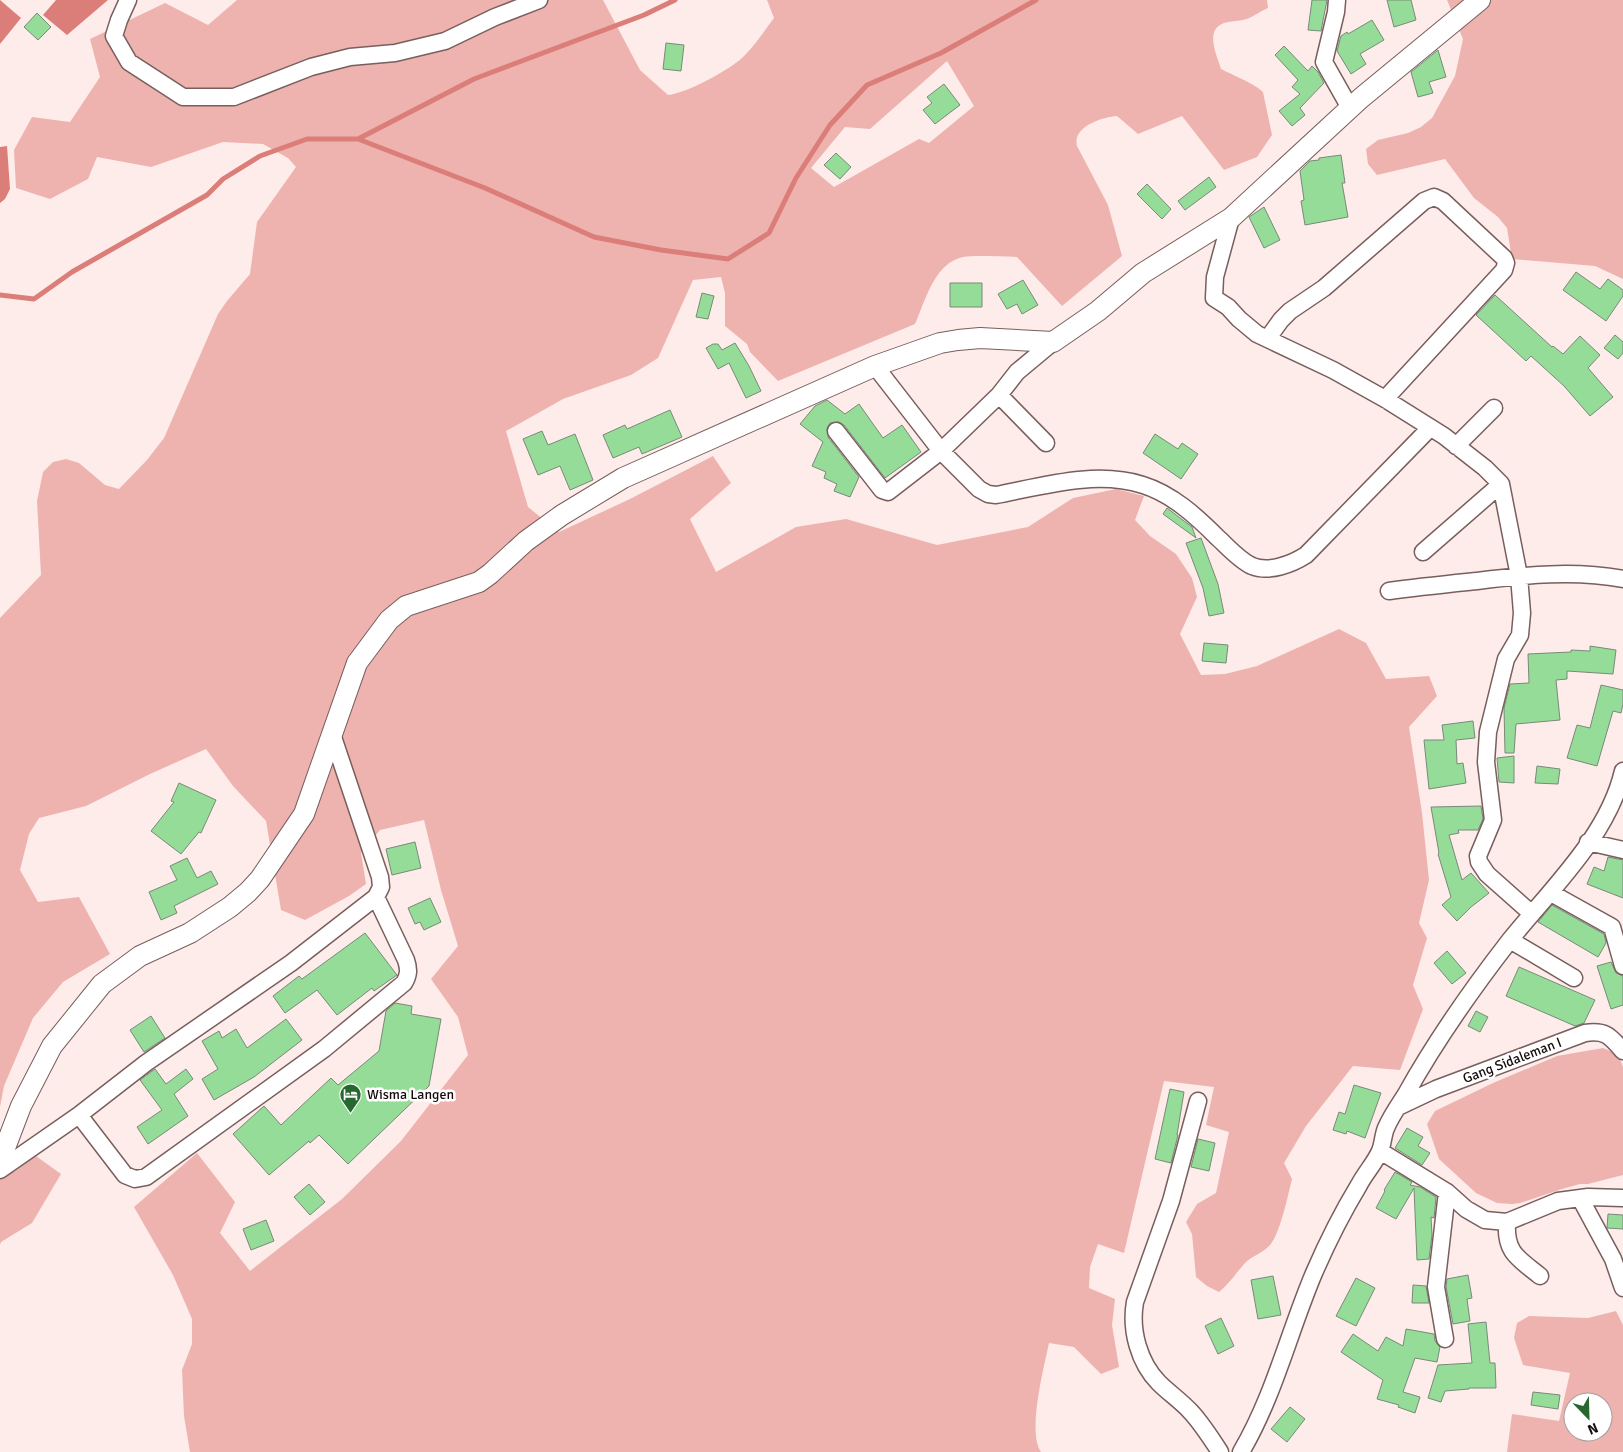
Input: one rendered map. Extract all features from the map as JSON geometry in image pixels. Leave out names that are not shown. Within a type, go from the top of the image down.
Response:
[{"type":"street","points":[[128,0],[114,36],[130,62],[183,97],[234,97],[310,67],[350,57],[395,53],[445,41],[495,17],[539,0]]},
{"type":"street","points":[[1337,0],[1324,62],[1350,108]]},
{"type":"street","points":[[836,431],[882,490],[888,492],[941,451],[999,395],[1017,372],[1052,342],[1098,311],[1144,273],[1231,218],[1350,108],[1480,0]]},
{"type":"street","points":[[1268,338],[1280,320],[1290,311],[1324,288],[1424,201],[1434,197],[1442,201],[1504,258],[1506,263],[1504,270],[1385,399]]},
{"type":"street","points":[[1231,218],[1215,277],[1214,298],[1228,307],[1256,334],[1333,370],[1385,399],[1430,428],[1486,468],[1500,484],[1509,518],[1519,576],[1522,613],[1520,635],[1506,659],[1488,732],[1486,762],[1493,820],[1478,856],[1479,862],[1487,874],[1532,914]]},
{"type":"street","points":[[0,1161],[21,1106],[52,1046],[102,984],[140,956],[190,933],[230,907],[260,879],[304,814],[358,663],[390,620],[406,606],[479,582],[526,541],[562,515],[623,478],[875,366],[940,343],[958,340],[980,338],[1052,342]]},
{"type":"street","points":[[875,366],[941,451],[979,489],[988,494],[996,496],[1090,479],[1128,481],[1169,497],[1202,522],[1237,556],[1251,566],[1260,568],[1272,568],[1306,555],[1430,428]]},
{"type":"street","points":[[999,395],[1046,442]]},
{"type":"street","points":[[1456,446],[1494,408]]},
{"type":"street","points":[[1423,552],[1500,484]]},
{"type":"street","points":[[1389,591],[1519,576],[1576,574],[1623,579]]},
{"type":"street","points":[[0,1170],[79,1115],[146,1063],[291,963],[376,897],[381,887],[380,877],[332,734]]},
{"type":"street","points":[[1249,1449],[1314,1274],[1336,1225],[1380,1152],[1386,1129],[1421,1067],[1446,1028],[1510,940],[1551,893],[1588,842],[1611,804],[1622,779]]},
{"type":"street","points":[[1588,842],[1623,850]]},
{"type":"street","points":[[1551,893],[1612,927],[1623,966]]},
{"type":"street","points":[[79,1115],[125,1175],[135,1179],[146,1177],[324,1050],[404,983],[408,976],[406,960],[376,897]]},
{"type":"street","points":[[1510,940],[1574,978]]},
{"type":"street","name":"Gang Sidaleman I","points":[[1398,1108],[1436,1089],[1585,1033],[1597,1031],[1609,1036],[1622,1050]]},
{"type":"street","points":[[1198,1101],[1172,1201],[1135,1302],[1134,1325],[1137,1344],[1150,1372],[1161,1385],[1190,1411],[1220,1452]]},
{"type":"street","points":[[1380,1152],[1447,1192],[1466,1209],[1485,1220],[1507,1222],[1558,1201],[1580,1198],[1623,1198]]},
{"type":"street","points":[[1445,1339],[1436,1288],[1447,1192]]},
{"type":"street","points":[[1580,1198],[1613,1259],[1623,1288]]},
{"type":"street","points":[[1507,1222],[1506,1236],[1508,1244],[1516,1256],[1540,1276]]},
{"type":"shaded area","points":[[0,0],[21,18],[0,44]]},
{"type":"shaded area","points":[[56,0],[108,0],[67,35],[43,15]]},
{"type":"shaded area","points":[[237,0],[603,0],[640,70],[668,95],[709,80],[739,61],[757,42],[774,18],[767,0],[1267,0],[1268,8],[1247,19],[1224,23],[1218,26],[1213,37],[1221,69],[1250,83],[1263,92],[1272,135],[1257,157],[1224,170],[1182,116],[1138,134],[1117,116],[1096,121],[1079,133],[1077,146],[1108,205],[1122,256],[1062,306],[1017,257],[963,257],[953,261],[938,275],[932,284],[915,324],[778,381],[750,352],[747,344],[725,326],[725,293],[721,277],[693,280],[658,358],[631,375],[563,399],[506,431],[528,507],[559,532],[630,499],[713,456],[731,483],[690,519],[716,572],[796,527],[846,519],[937,545],[1028,527],[1073,498],[1116,489],[1144,496],[1135,520],[1150,536],[1176,554],[1192,578],[1197,597],[1180,634],[1201,675],[1225,674],[1257,666],[1339,629],[1366,643],[1386,679],[1429,676],[1437,696],[1409,727],[1422,813],[1429,880],[1419,923],[1427,938],[1413,985],[1423,1009],[1400,1070],[1353,1066],[1306,1126],[1284,1163],[1292,1179],[1274,1240],[1267,1248],[1245,1263],[1230,1282],[1219,1292],[1207,1286],[1196,1277],[1192,1234],[1186,1222],[1197,1204],[1216,1193],[1229,1132],[1206,1125],[1214,1087],[1164,1081],[1124,1253],[1098,1244],[1090,1267],[1089,1288],[1115,1299],[1112,1325],[1119,1367],[1101,1374],[1074,1347],[1049,1343],[1036,1415],[1037,1443],[1041,1452],[190,1452],[184,1416],[182,1370],[192,1344],[192,1319],[173,1275],[134,1207],[197,1153],[235,1202],[220,1233],[250,1271],[342,1199],[401,1141],[468,1055],[458,1017],[431,979],[458,946],[441,890],[424,820],[380,830],[361,853],[366,884],[349,896],[305,920],[281,910],[266,821],[233,786],[206,749],[86,806],[39,818],[29,834],[20,870],[38,902],[79,897],[110,954],[63,982],[33,1018],[4,1086],[0,1107],[0,618],[41,575],[37,501],[43,472],[53,462],[66,459],[79,463],[105,485],[119,489],[147,460],[164,438],[218,314],[250,274],[257,222],[296,167],[288,158],[263,144],[223,142],[151,167],[97,157],[88,179],[50,199],[16,188],[14,150],[32,117],[70,122],[100,77],[90,39],[165,3],[208,25]],"holes":[[[947,61],[974,106],[929,143],[919,139],[834,187],[811,168],[845,127],[870,129]]]},
{"type":"shaded area","points":[[1447,0],[1623,0],[1623,279],[1595,266],[1512,259],[1507,228],[1498,217],[1474,198],[1445,159],[1377,175],[1368,164],[1366,149],[1378,140],[1408,133],[1421,127],[1432,118],[1455,76],[1463,39]]},
{"type":"shaded area","points":[[7,146],[10,189],[5,199],[0,203],[0,147]]},
{"type":"shaded area","points":[[1603,1048],[1618,1054],[1623,1067],[1623,1175],[1588,1184],[1580,1184],[1520,1203],[1497,1203],[1476,1193],[1439,1159],[1427,1124],[1435,1111],[1493,1083],[1557,1056]]},
{"type":"shaded area","points":[[36,1156],[61,1174],[32,1223],[1,1242],[0,1245],[0,1160],[14,1172]]},
{"type":"shaded area","points":[[1616,1311],[1623,1325],[1623,1452],[1507,1452],[1512,1414],[1559,1421],[1563,1404],[1563,1442],[1613,1442],[1613,1392],[1566,1392],[1570,1373],[1523,1365],[1514,1338],[1517,1323],[1529,1316],[1588,1318]]},
{"type":"building","points":[[1312,0],[1327,0],[1321,31],[1308,30]]},
{"type":"building","points":[[1387,0],[1411,0],[1416,20],[1394,27]]},
{"type":"building","points":[[37,13],[51,27],[38,40],[24,27]]},
{"type":"building","points":[[1372,20],[1384,40],[1360,54],[1366,64],[1351,74],[1337,51],[1341,36]]},
{"type":"building","points":[[666,43],[684,45],[681,71],[663,69]]},
{"type":"building","points":[[1284,46],[1308,71],[1312,66],[1324,83],[1300,108],[1305,115],[1292,126],[1279,111],[1300,94],[1292,87],[1298,80],[1275,55]]},
{"type":"building","points":[[1438,50],[1446,77],[1429,82],[1433,93],[1418,97],[1411,72]]},
{"type":"building","points":[[944,84],[960,105],[935,124],[923,110],[932,103],[927,97]]},
{"type":"building","points":[[836,153],[851,167],[840,179],[824,165]]},
{"type":"building","points":[[1341,155],[1345,183],[1342,183],[1348,217],[1305,225],[1301,201],[1304,200],[1300,171],[1310,161]]},
{"type":"building","points":[[1209,177],[1216,187],[1185,210],[1178,201]]},
{"type":"building","points":[[1147,184],[1171,209],[1162,219],[1137,194]]},
{"type":"building","points":[[1264,207],[1280,240],[1264,248],[1249,217]]},
{"type":"building","points":[[1576,272],[1600,289],[1608,279],[1623,290],[1623,296],[1606,321],[1563,290]]},
{"type":"building","points":[[1023,280],[1038,305],[1022,314],[1017,304],[1007,309],[998,294]]},
{"type":"building","points":[[950,283],[982,283],[982,307],[950,307]]},
{"type":"building","points":[[702,293],[714,296],[708,319],[696,317]]},
{"type":"building","points":[[1495,295],[1552,347],[1563,354],[1580,336],[1600,355],[1588,368],[1613,397],[1590,416],[1564,386],[1531,356],[1526,361],[1476,315]]},
{"type":"building","points":[[1615,335],[1623,342],[1623,353],[1618,359],[1604,348]]},
{"type":"building","points":[[735,343],[761,391],[746,398],[729,363],[718,369],[706,348],[713,344],[718,344],[722,350]]},
{"type":"building","points":[[827,400],[845,414],[859,404],[883,438],[902,425],[921,452],[885,478],[844,425],[839,422],[830,423],[827,428],[828,437],[859,477],[850,497],[834,491],[837,484],[824,478],[826,472],[812,466],[823,442],[800,424],[815,406]]},
{"type":"building","points":[[670,410],[682,437],[642,454],[639,447],[613,458],[603,435],[625,425],[627,429]]},
{"type":"building","points":[[542,431],[548,445],[575,434],[593,480],[570,490],[560,466],[538,475],[523,439]]},
{"type":"building","points":[[1155,434],[1178,449],[1182,443],[1198,454],[1181,479],[1143,453]]},
{"type":"building","points":[[1167,508],[1192,527],[1196,538],[1163,514]]},
{"type":"building","points":[[1201,538],[1218,584],[1224,613],[1209,616],[1203,588],[1186,543]]},
{"type":"building","points":[[1204,643],[1228,645],[1226,663],[1202,661]]},
{"type":"building","points":[[1590,646],[1616,650],[1613,674],[1567,671],[1567,679],[1556,680],[1560,720],[1516,724],[1514,753],[1505,753],[1504,708],[1510,684],[1529,683],[1528,654],[1571,652],[1571,650],[1590,651]]},
{"type":"building","points":[[1601,685],[1623,690],[1623,704],[1621,713],[1613,711],[1597,766],[1567,758],[1577,725],[1590,728]]},
{"type":"building","points":[[1473,721],[1475,738],[1456,740],[1457,764],[1463,763],[1466,783],[1429,789],[1424,740],[1444,740],[1442,725]]},
{"type":"building","points":[[1514,756],[1514,783],[1499,782],[1497,758]]},
{"type":"building","points":[[1537,766],[1560,769],[1558,784],[1535,783]]},
{"type":"building","points":[[179,783],[216,800],[201,833],[199,832],[181,854],[151,831],[174,802],[171,801]]},
{"type":"building","points":[[1481,806],[1483,819],[1478,830],[1458,830],[1459,833],[1449,835],[1462,880],[1471,873],[1489,893],[1457,921],[1442,905],[1451,897],[1438,854],[1431,807]]},
{"type":"building","points":[[415,842],[421,868],[392,875],[386,849]]},
{"type":"building","points":[[1608,857],[1623,860],[1623,898],[1587,884],[1594,867],[1604,871]]},
{"type":"building","points":[[187,858],[197,878],[211,871],[218,884],[174,906],[177,913],[161,920],[149,892],[177,880],[170,866]]},
{"type":"building","points":[[430,898],[441,922],[424,930],[420,922],[415,924],[408,908]]},
{"type":"building","points":[[1552,905],[1604,934],[1606,943],[1598,957],[1538,922]]},
{"type":"building","points":[[365,933],[397,975],[374,991],[372,988],[337,1015],[317,990],[285,1013],[273,996],[299,976],[302,979]]},
{"type":"building","points":[[1447,951],[1466,973],[1452,984],[1434,963]]},
{"type":"building","points":[[1611,962],[1616,973],[1623,976],[1623,1005],[1611,1009],[1597,966]]},
{"type":"building","points":[[1519,967],[1595,1000],[1584,1023],[1575,1026],[1506,996]]},
{"type":"building","points":[[395,1003],[412,1006],[411,1014],[441,1019],[429,1086],[348,1164],[319,1135],[310,1143],[309,1141],[269,1175],[233,1134],[264,1106],[281,1125],[331,1078],[338,1085],[379,1051],[386,1011]]},
{"type":"building","points":[[1476,1011],[1488,1017],[1480,1032],[1468,1026]]},
{"type":"building","points":[[151,1016],[165,1038],[144,1052],[130,1030]]},
{"type":"building","points":[[286,1019],[302,1040],[254,1077],[214,1100],[202,1079],[218,1069],[202,1041],[219,1031],[222,1038],[236,1029],[247,1048]]},
{"type":"building","points":[[155,1069],[166,1084],[186,1069],[193,1079],[174,1094],[188,1116],[148,1144],[137,1127],[162,1110],[140,1080]]},
{"type":"building","points":[[1354,1085],[1381,1093],[1365,1138],[1347,1131],[1346,1134],[1333,1130],[1339,1112],[1345,1114]]},
{"type":"building","points":[[1170,1089],[1184,1092],[1178,1135],[1171,1163],[1155,1159]]},
{"type":"building","points":[[1407,1128],[1423,1137],[1418,1146],[1430,1153],[1422,1165],[1395,1148]]},
{"type":"building","points":[[1198,1139],[1215,1143],[1209,1171],[1191,1167]]},
{"type":"building","points":[[1395,1172],[1412,1182],[1410,1185],[1420,1187],[1436,1197],[1434,1218],[1431,1217],[1432,1235],[1429,1259],[1417,1260],[1414,1188],[1396,1219],[1376,1208]]},
{"type":"building","points":[[309,1184],[325,1202],[310,1215],[294,1197]]},
{"type":"building","points":[[1608,1214],[1623,1215],[1623,1229],[1607,1228]]},
{"type":"building","points":[[266,1220],[274,1241],[251,1250],[243,1229]]},
{"type":"building","points":[[1468,1275],[1472,1298],[1467,1299],[1470,1321],[1453,1324],[1446,1287],[1447,1279]]},
{"type":"building","points":[[1273,1276],[1281,1315],[1258,1319],[1251,1280]]},
{"type":"building","points":[[1356,1278],[1375,1288],[1356,1326],[1336,1316]]},
{"type":"building","points":[[1413,1285],[1426,1286],[1429,1303],[1412,1303]]},
{"type":"building","points":[[1221,1318],[1234,1346],[1218,1354],[1205,1326]]},
{"type":"building","points":[[1486,1322],[1490,1363],[1495,1363],[1496,1388],[1469,1388],[1445,1391],[1441,1402],[1428,1398],[1438,1365],[1472,1363],[1468,1324]]},
{"type":"building","points":[[1406,1329],[1434,1334],[1435,1341],[1440,1347],[1437,1362],[1415,1358],[1403,1392],[1420,1397],[1415,1413],[1398,1407],[1399,1405],[1377,1399],[1383,1380],[1341,1352],[1353,1334],[1378,1351],[1386,1337],[1403,1346]]},
{"type":"building","points":[[1533,1392],[1560,1395],[1558,1409],[1531,1405]]},
{"type":"building","points":[[1290,1407],[1305,1419],[1287,1442],[1271,1429]]},
{"type":"waterway","points":[[0,295],[34,299],[72,272],[207,195],[223,179],[260,156],[307,139],[358,139],[474,79],[644,15],[675,0]]},
{"type":"waterway","points":[[358,139],[485,188],[594,237],[661,250],[728,259],[769,233],[796,178],[830,125],[867,85],[941,53],[1036,0]]},
{"type":"place","name":"Wisma Langen","points":[[351,1113]]}]
